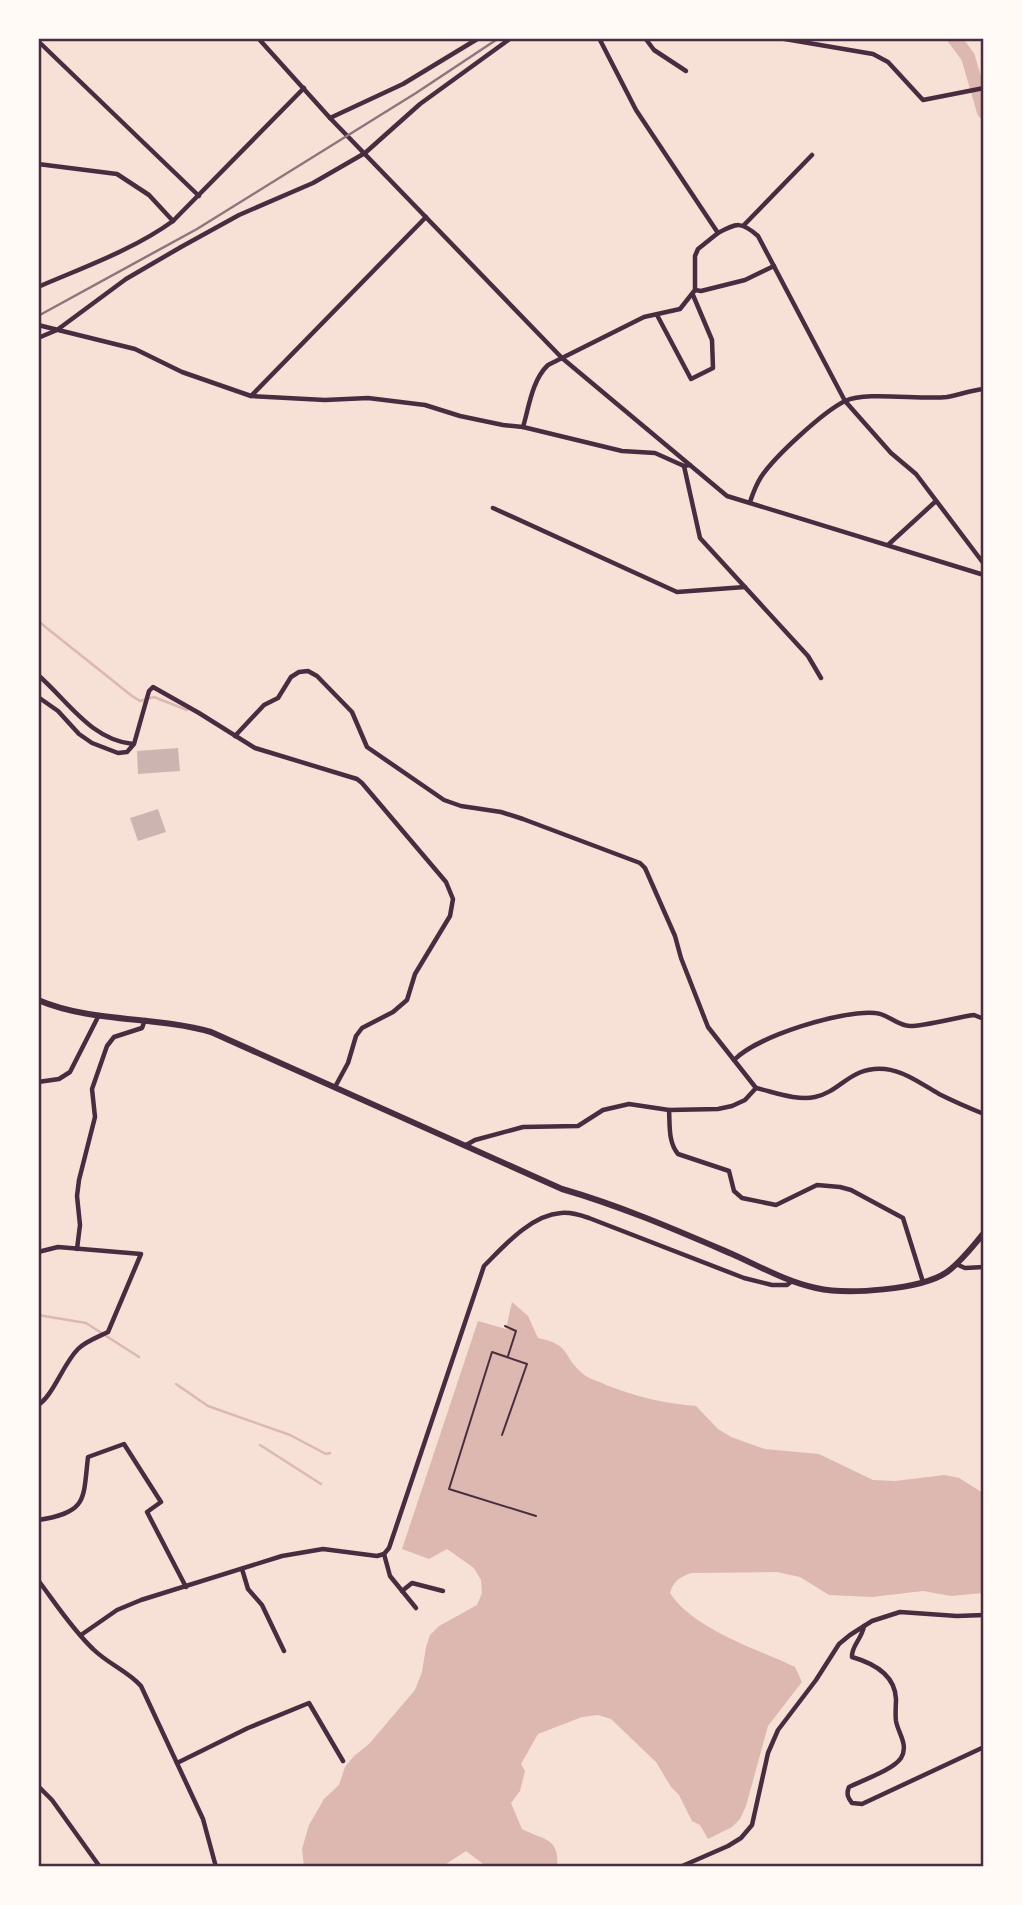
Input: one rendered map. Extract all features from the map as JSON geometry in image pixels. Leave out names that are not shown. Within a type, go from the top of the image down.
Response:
[{"type":"main road","points":[[38,1000],[64,1009],[211,1032],[562,1189],[643,1216],[815,1288],[858,1292],[923,1283],[947,1272],[957,1264],[984,1233]]},
{"type":"street","points":[[258,38],[331,118],[562,358],[727,496],[984,575]]},
{"type":"street","points":[[331,118],[403,83],[479,38]]},
{"type":"street","points":[[38,338],[57,330],[126,279],[181,247],[239,215],[313,183],[363,151],[420,104],[512,38]]},
{"type":"street","points":[[599,38],[636,110],[718,233]]},
{"type":"street","points":[[645,38],[654,50],[686,71]]},
{"type":"street","points":[[779,38],[873,54],[888,62],[923,100],[984,88]]},
{"type":"street","points":[[38,41],[199,196]]},
{"type":"street","points":[[38,287],[156,234],[199,196],[304,88]]},
{"type":"street","points":[[657,315],[691,379],[713,368],[712,340],[694,292],[695,256],[698,249],[718,233],[730,227],[744,225],[813,155]]},
{"type":"street","points":[[38,164],[117,174],[149,195],[173,221]]},
{"type":"street","points":[[251,397],[426,218]]},
{"type":"street","points":[[744,225],[758,236],[845,401],[891,453],[916,474],[984,564]]},
{"type":"street","points":[[523,427],[534,388],[542,371],[562,358],[644,317],[680,309],[694,292],[745,280],[774,266]]},
{"type":"street","points":[[38,325],[135,349],[182,372],[251,397],[385,400],[425,405],[460,416],[523,427],[622,451],[656,453],[687,465]]},
{"type":"street","points":[[750,502],[766,470],[802,434],[845,401],[869,395],[898,398],[948,397],[984,389]]},
{"type":"street","points":[[687,465],[700,538],[808,656],[821,678]]},
{"type":"street","points":[[888,545],[936,501]]},
{"type":"street","points":[[494,508],[677,592],[745,587]]},
{"type":"street","points":[[235,736],[264,705],[278,698],[291,677],[308,671],[317,676],[352,712],[367,747],[444,800],[512,816],[640,863],[645,868],[675,936],[708,1027],[757,1088],[780,1094],[815,1097],[829,1091],[853,1074],[870,1069],[885,1069],[901,1073],[984,1114]]},
{"type":"street","points":[[38,675],[94,729],[109,738],[134,744]]},
{"type":"street","points":[[38,697],[58,711],[79,734],[92,743],[118,753],[127,752],[134,744],[149,691],[153,687],[255,748],[346,775],[362,783],[442,876],[452,894],[450,916],[415,974],[407,1000],[393,1012],[362,1028],[356,1036],[348,1063],[335,1088]]},
{"type":"street","points":[[734,1060],[744,1050],[785,1031],[861,1013],[878,1013],[910,1026],[974,1015],[984,1019]]},
{"type":"street","points":[[38,1082],[59,1079],[70,1072],[100,1014]]},
{"type":"street","points":[[77,1249],[80,1226],[77,1196],[79,1180],[95,1117],[92,1089],[107,1045],[119,1034],[142,1028],[145,1020]]},
{"type":"street","points":[[465,1146],[475,1140],[523,1127],[578,1126],[603,1110],[629,1104],[694,1111],[732,1106],[745,1100],[757,1088]]},
{"type":"street","points":[[669,1110],[670,1135],[674,1150],[678,1154],[729,1171],[734,1191],[742,1198],[776,1205],[817,1185],[840,1187],[851,1190],[903,1218],[923,1283]]},
{"type":"street","points":[[81,1635],[117,1610],[141,1600],[282,1556],[323,1549],[377,1556],[384,1554],[389,1548],[484,1266],[514,1235],[551,1215],[570,1213],[744,1278],[772,1285],[787,1285],[793,1280]]},
{"type":"street","points":[[38,1252],[58,1247],[141,1254],[108,1332],[75,1352],[52,1386],[50,1394],[38,1405]]},
{"type":"street","points":[[957,1264],[965,1268],[984,1267]]},
{"type":"street","points":[[38,1520],[56,1517],[77,1508],[83,1497],[88,1457],[124,1444],[161,1502],[147,1512],[186,1587]]},
{"type":"street","points":[[384,1554],[390,1576],[416,1608]]},
{"type":"street","points":[[242,1569],[248,1589],[262,1605],[284,1651]]},
{"type":"street","points":[[38,1580],[81,1635],[106,1661],[141,1686],[206,1827],[216,1867]]},
{"type":"street","points":[[402,1591],[412,1583],[443,1591]]},
{"type":"street","points":[[680,1867],[728,1846],[741,1838],[752,1825],[768,1753],[778,1730],[839,1644],[872,1621],[900,1612],[984,1615]]},
{"type":"street","points":[[864,1626],[863,1636],[851,1651],[852,1657],[865,1661],[886,1674],[894,1685],[896,1721],[904,1749],[901,1758],[892,1767],[849,1787],[848,1798],[852,1803],[862,1804],[984,1747]]},
{"type":"street","points":[[177,1763],[248,1728],[309,1703],[343,1760]]},
{"type":"street","points":[[38,1786],[52,1800],[100,1867]]},
{"type":"path","points":[[505,1326],[516,1331],[507,1357]]},
{"type":"path","points":[[502,1435],[527,1364],[492,1352],[449,1489],[536,1516]]},
{"type":"shaded area","points":[[512,1302],[528,1316],[538,1338],[561,1347],[575,1367],[587,1377],[640,1396],[696,1406],[718,1429],[731,1437],[765,1449],[819,1454],[873,1480],[895,1481],[945,1475],[959,1478],[983,1493],[983,1593],[951,1596],[923,1591],[872,1597],[829,1595],[800,1577],[777,1572],[691,1573],[675,1582],[671,1589],[670,1593],[680,1606],[727,1637],[795,1667],[802,1682],[768,1726],[746,1806],[740,1819],[732,1827],[708,1839],[700,1825],[692,1821],[679,1795],[656,1762],[611,1719],[598,1715],[582,1717],[538,1734],[521,1764],[525,1771],[520,1791],[511,1803],[522,1829],[553,1844],[557,1866],[486,1866],[466,1851],[443,1866],[304,1867],[302,1849],[309,1825],[324,1799],[339,1785],[345,1767],[369,1744],[415,1690],[430,1635],[439,1626],[477,1605],[482,1593],[481,1580],[474,1568],[447,1549],[429,1559],[402,1549],[478,1321],[506,1329]]},
{"type":"building","points":[[178,748],[180,771],[138,774],[137,751]]},
{"type":"building","points":[[158,809],[166,832],[138,841],[130,818]]},
{"type":"waterway","points":[[954,38],[968,57],[984,112]]},
{"type":"waterway","points":[[38,621],[140,701],[154,697],[187,710]]},
{"type":"waterway","points":[[38,1315],[86,1323],[139,1357]]},
{"type":"waterway","points":[[176,1384],[208,1406],[290,1435],[326,1454],[330,1453]]},
{"type":"waterway","points":[[260,1445],[321,1484]]},
{"type":"railway","points":[[38,316],[197,229],[416,93],[499,38]]}]
